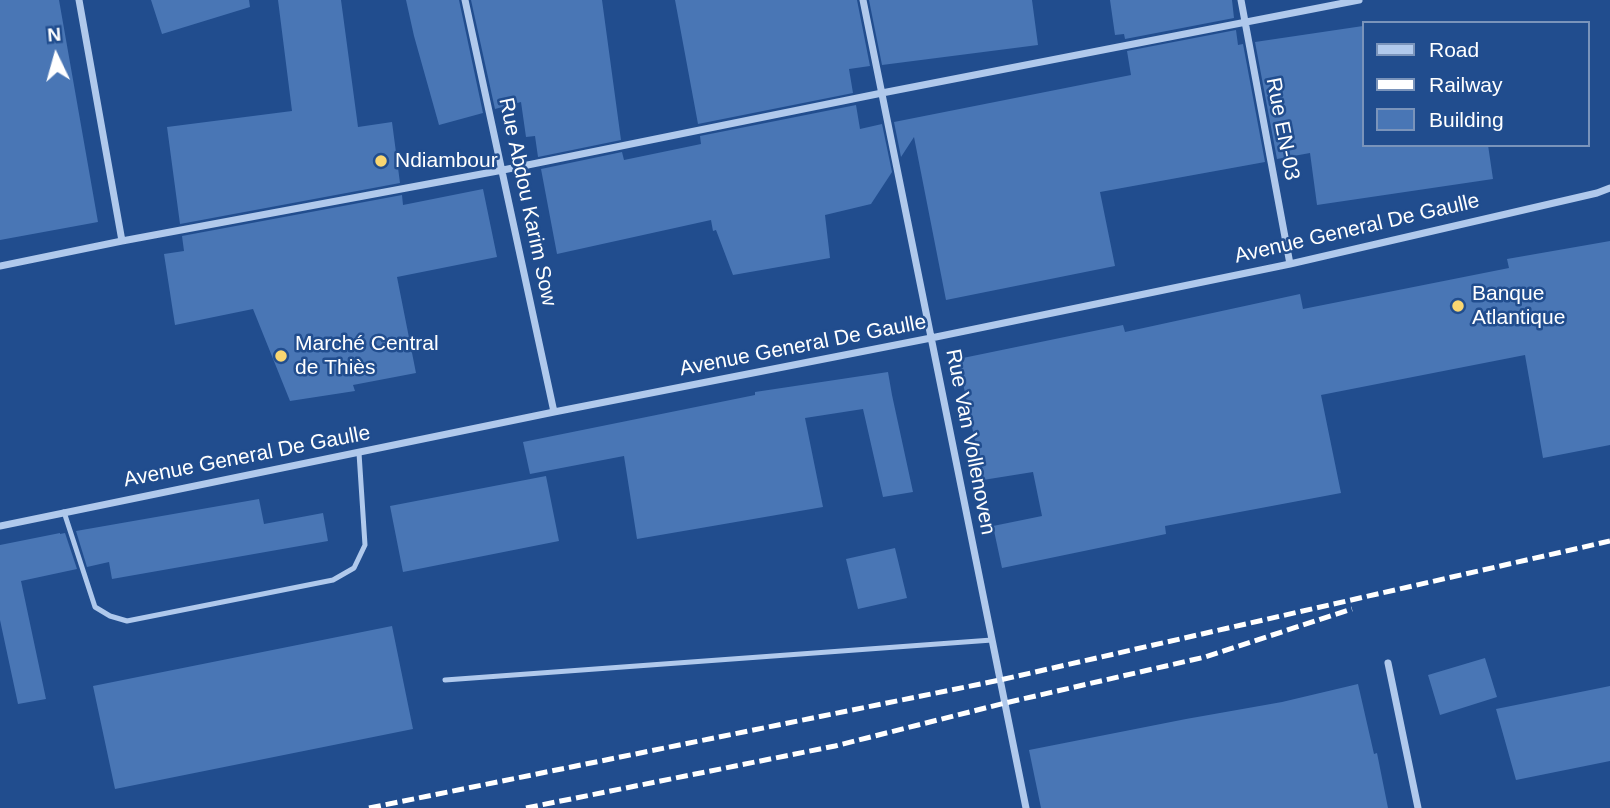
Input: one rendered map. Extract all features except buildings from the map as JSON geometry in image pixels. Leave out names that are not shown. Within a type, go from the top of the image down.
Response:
[{"type":"street","points":[[79,0],[122,241]]},
{"type":"street","name":"Rue Abdou Karim Sow","points":[[465,0],[555,412]]},
{"type":"street","name":"Rue Van Vollenoven","points":[[863,0],[1026,808]]},
{"type":"street","name":"Rue EN-03","points":[[1241,0],[1290,264]]},
{"type":"street","points":[[0,266],[503,170],[1359,0]]},
{"type":"street","name":"Avenue General De Gaulle","points":[[0,526],[1290,264],[1610,188]]},
{"type":"street","points":[[1388,663],[1418,808]]},
{"type":"lane","points":[[64,512],[95,607],[110,616],[127,621],[333,580],[355,568],[365,545],[359,453]]},
{"type":"lane","points":[[445,680],[992,640]]},
{"type":"railway","points":[[369,808],[1000,680],[1610,541]]},
{"type":"railway","points":[[526,808],[835,746],[1205,657],[1352,609]]},
{"type":"place","name":"Ndiambour","points":[[381,161]]},
{"type":"place","name":"Banque Atlantique","points":[[1458,306]]},
{"type":"place","name":"Marché Central de Thiès","points":[[281,356]]}]
